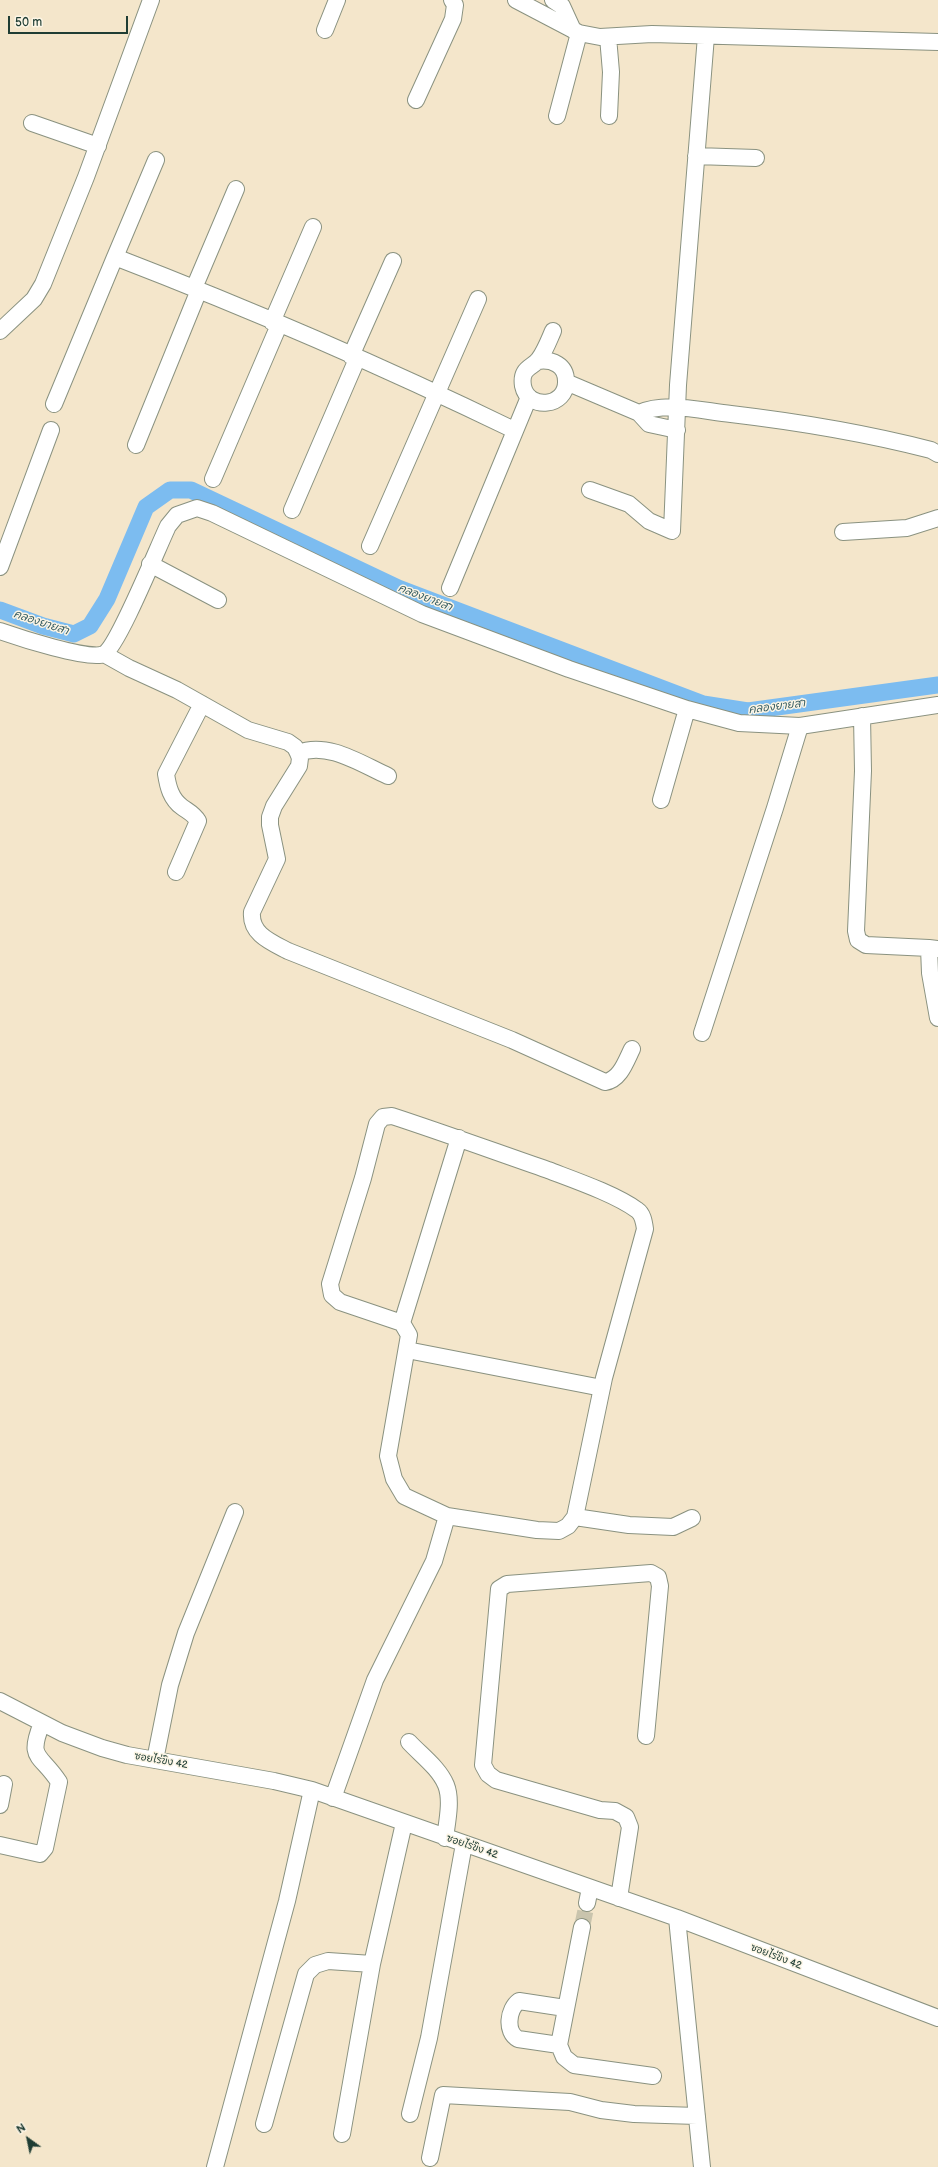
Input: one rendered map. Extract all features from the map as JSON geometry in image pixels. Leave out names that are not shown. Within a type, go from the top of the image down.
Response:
[{"type":"street","points":[[0,332],[34,299],[43,284],[98,146],[151,0]]},
{"type":"street","points":[[325,30],[337,0]]},
{"type":"street","points":[[416,100],[453,19],[455,5],[452,0]]},
{"type":"street","points":[[516,0],[576,32],[608,37],[652,34],[938,42]]},
{"type":"street","points":[[553,0],[562,6],[576,32],[557,116]]},
{"type":"street","points":[[590,490],[629,504],[649,521],[672,531],[677,408],[706,36]]},
{"type":"street","points":[[608,37],[611,72],[609,116]]},
{"type":"street","points":[[32,123],[98,146]]},
{"type":"street","points":[[696,156],[756,158]]},
{"type":"street","points":[[54,404],[156,160]]},
{"type":"street","points":[[136,445],[236,189]]},
{"type":"street","points":[[213,479],[313,227]]},
{"type":"street","points":[[115,257],[196,289],[275,323],[436,393],[514,430]]},
{"type":"street","points":[[292,510],[393,261]]},
{"type":"street","points":[[370,546],[478,299]]},
{"type":"street","points":[[538,361],[553,331]]},
{"type":"street","points":[[545,360],[558,364],[566,375],[566,382],[561,395],[549,403],[535,401],[529,397],[523,386],[524,373],[532,363],[538,361],[545,360]]},
{"type":"street","points":[[566,382],[639,413],[649,424],[677,430]]},
{"type":"street","points":[[450,588],[514,430],[529,397]]},
{"type":"street","points":[[639,413],[651,408],[677,408],[805,423],[886,438],[931,450],[938,454]]},
{"type":"street","points":[[0,567],[51,430]]},
{"type":"street","points":[[104,654],[117,636],[168,526],[178,515],[197,508],[264,536],[422,614],[569,669],[739,723],[800,726],[938,705]]},
{"type":"street","points":[[843,532],[907,528],[938,518]]},
{"type":"street","points":[[150,564],[218,600]]},
{"type":"street","points":[[0,631],[75,652],[96,655],[104,654],[202,704],[248,730],[288,742],[295,747],[300,758],[299,766],[274,806],[270,817],[270,825],[277,859],[252,912],[251,921],[256,930],[269,940],[288,951],[512,1040],[605,1082],[612,1081],[617,1077],[632,1048]]},
{"type":"street","points":[[176,872],[198,821],[194,814],[174,800],[168,786],[166,774],[202,704]]},
{"type":"street","points":[[661,800],[688,708]]},
{"type":"street","points":[[862,716],[864,771],[856,931],[858,940],[866,945],[933,948],[930,973],[938,1018]]},
{"type":"street","points":[[702,1033],[800,726]]},
{"type":"street","points":[[298,753],[318,748],[346,757],[388,776]]},
{"type":"street","points":[[392,1116],[459,1138],[572,1179],[625,1203],[638,1211],[643,1219],[645,1229],[602,1388],[575,1517],[568,1526],[559,1530],[537,1530],[447,1516],[404,1496],[394,1479],[388,1456],[409,1335],[402,1323],[340,1302],[332,1295],[330,1284],[377,1124],[383,1117],[392,1116]]},
{"type":"street","points":[[402,1323],[459,1138]]},
{"type":"street","points":[[407,1350],[602,1388]]},
{"type":"street","points":[[155,1760],[170,1685],[186,1633],[235,1512]]},
{"type":"street","points":[[333,1798],[375,1680],[434,1561],[447,1516]]},
{"type":"street","points":[[575,1517],[629,1525],[673,1527],[692,1518]]},
{"type":"street","points":[[619,1898],[630,1826],[626,1817],[616,1811],[600,1810],[496,1780],[488,1774],[483,1765],[499,1589],[507,1584],[651,1573],[658,1577],[660,1586],[646,1736]]},
{"type":"street","name":"ซอยไร่ขิง 42","points":[[0,1701],[42,1723],[102,1748],[155,1760],[274,1781],[312,1790],[464,1844],[589,1896],[619,1898],[676,1918],[938,2018]]},
{"type":"street","points":[[0,1845],[40,1854],[45,1848],[59,1782],[36,1754],[34,1743],[42,1723]]},
{"type":"street","points":[[409,1742],[439,1774],[446,1786],[449,1806],[445,1838]]},
{"type":"street","points":[[0,1805],[4,1784]]},
{"type":"street","points":[[215,2167],[287,1902],[312,1790]]},
{"type":"street","points":[[342,2134],[372,1964],[404,1822]]},
{"type":"street","points":[[410,2114],[429,2038],[464,1844]]},
{"type":"street","points":[[676,1918],[702,2167]]},
{"type":"street","points":[[582,1927],[559,2045],[564,2057],[574,2065],[653,2076]]},
{"type":"street","points":[[264,2124],[306,1974],[315,1965],[328,1961],[372,1964]]},
{"type":"street","points":[[559,2045],[518,2039],[512,2036],[509,2031],[512,2009],[519,2001],[565,2008]]},
{"type":"street","points":[[430,2158],[443,2095],[570,2102],[601,2110],[634,2114],[697,2116]]},
{"type":"waterway","name":"คลองยายสา","points":[[0,610],[43,626],[74,634],[90,626],[107,599],[146,507],[170,490],[191,490],[398,588],[703,704],[748,711],[938,685]]},
{"type":"tunnel","points":[[582,1927],[587,1903]]}]
